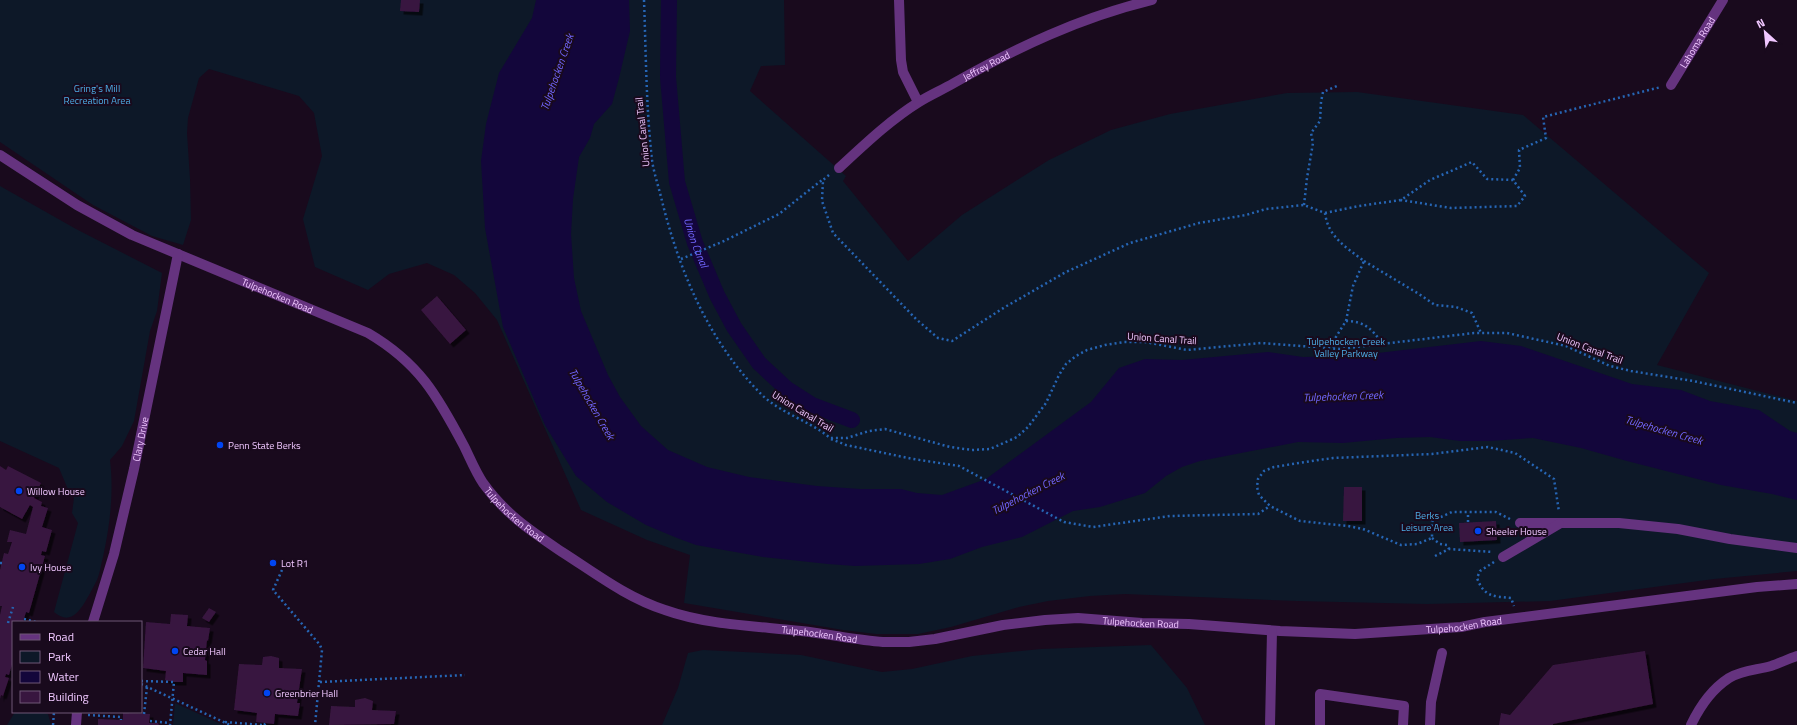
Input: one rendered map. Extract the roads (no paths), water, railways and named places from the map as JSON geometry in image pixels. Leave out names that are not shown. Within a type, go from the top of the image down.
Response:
[{"type":"street","points":[[899,0],[901,60],[903,72],[918,102]]},
{"type":"street","name":"Jeffrey Road","points":[[839,168],[877,134],[918,102],[1027,44],[1084,20],[1152,0]]},
{"type":"street","name":"Lahoma Road","points":[[1671,85],[1723,0]]},
{"type":"street","name":"Tulpehocken Road","points":[[0,155],[78,205],[135,236],[368,333],[386,343],[404,357],[431,388],[453,425],[482,481],[503,508],[521,524],[609,583],[634,597],[665,611],[721,622],[884,642],[909,642],[935,639],[1003,625],[1078,618],[1142,623],[1189,624],[1276,631],[1354,634],[1461,627],[1485,622],[1757,587],[1797,584]]},
{"type":"street","name":"Clary Drive","points":[[93,621],[114,554],[131,484],[178,254]]},
{"type":"street","points":[[1520,523],[1619,523],[1678,529],[1730,539],[1797,548]]},
{"type":"street","points":[[1503,557],[1561,523]]},
{"type":"street","points":[[1270,725],[1276,631]]},
{"type":"street","points":[[1430,725],[1431,702],[1442,653]]},
{"type":"street","points":[[1691,725],[1699,708],[1715,689],[1730,677],[1745,671],[1770,666],[1797,656]]},
{"type":"street","points":[[1320,725],[1320,694],[1404,706],[1403,725]]},
{"type":"street","points":[[76,725],[81,713]]},
{"type":"water","name":"Tulpehocken Creek","points":[[536,0],[629,0],[630,31],[612,104],[594,124],[590,138],[579,157],[573,199],[571,234],[574,278],[581,311],[608,375],[620,397],[641,426],[668,450],[707,467],[749,477],[817,486],[860,489],[901,489],[917,493],[942,495],[986,479],[1091,402],[1119,368],[1145,359],[1182,360],[1268,352],[1303,357],[1352,356],[1481,341],[1521,346],[1632,384],[1681,390],[1710,401],[1759,410],[1790,431],[1797,433],[1797,500],[1721,485],[1581,448],[1533,438],[1460,441],[1430,437],[1396,438],[1343,443],[1298,442],[1200,461],[1182,467],[1166,476],[1145,493],[1100,507],[1073,511],[1022,537],[982,547],[950,559],[919,564],[855,566],[828,564],[763,557],[696,545],[677,538],[646,525],[607,502],[576,476],[545,425],[503,327],[485,228],[481,161],[486,124],[499,73],[532,18]]},
{"type":"waterway","name":"Union Canal","points":[[669,0],[668,77],[677,182],[695,243],[717,295],[734,327],[759,363],[787,389],[812,405],[852,420]]},
{"type":"place","name":"Penn State Berks","points":[[220,445]]},
{"type":"place","name":"Willow House","points":[[19,491]]},
{"type":"place","name":"Sheeler House","points":[[1478,531]]},
{"type":"place","name":"Lot R1","points":[[273,563]]},
{"type":"place","name":"Ivy House","points":[[22,567]]},
{"type":"place","name":"Cedar Hall","points":[[175,651]]},
{"type":"place","name":"Greenbrier Hall","points":[[267,693]]},
{"type":"park label","name":"Gring's Mill Recreation Area","points":[[97,94]]},
{"type":"park label","name":"Tulpehocken Creek Valley Parkway","points":[[1346,346]]},
{"type":"park label","name":"Berks Leisure Area","points":[[1427,520]]}]
